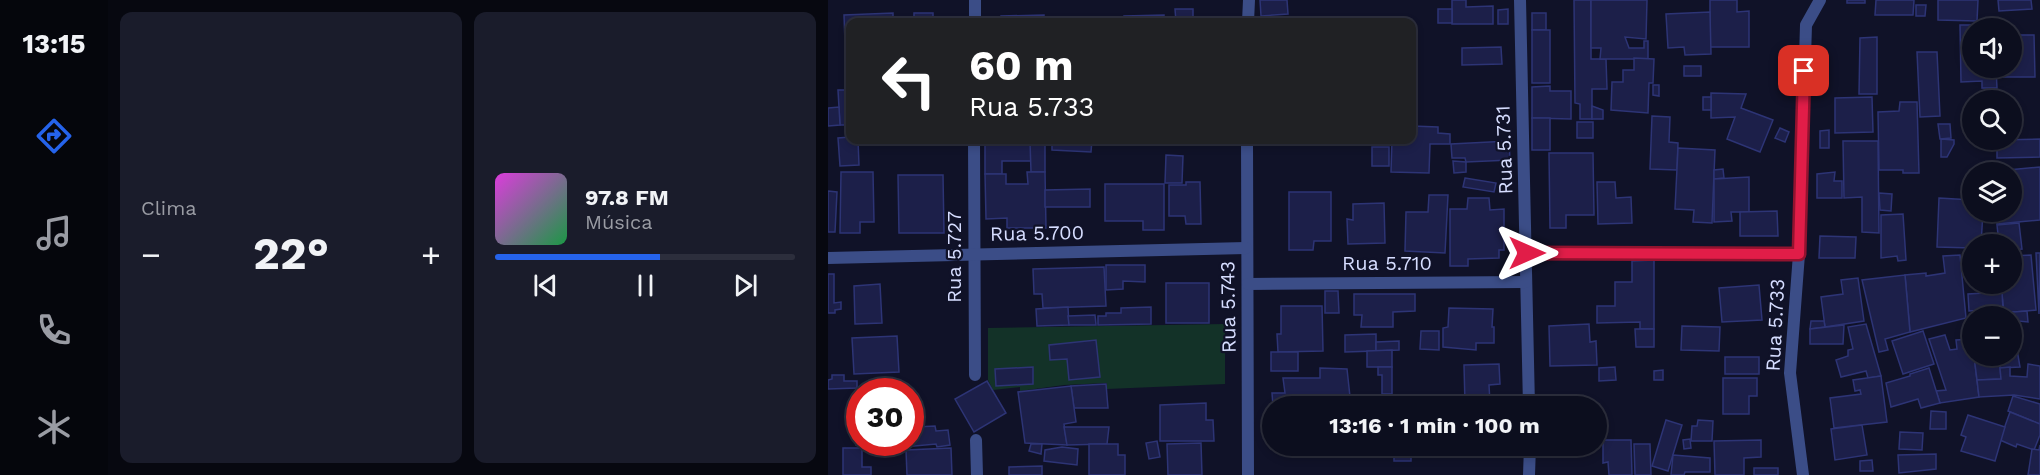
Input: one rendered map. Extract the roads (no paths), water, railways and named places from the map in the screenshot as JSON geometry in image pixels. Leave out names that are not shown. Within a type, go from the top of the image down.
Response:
[{"type":"street","points":[[975,0],[975,18]]},
{"type":"street","points":[[1248,18],[1249,0]]},
{"type":"street","name":"Rua 5.731","points":[[1520,0],[1529,396]]},
{"type":"street","name":"Rua 5.733","points":[[1803,475],[1790,373],[1799,254],[1806,25],[1820,0]]},
{"type":"street","name":"Rua 5.727","points":[[974,144],[975,375]]},
{"type":"street","name":"Rua 5.743","points":[[1247,144],[1248,475]]},
{"type":"street","name":"Rua 5.700","points":[[828,258],[1246,248]]},
{"type":"street","points":[[1527,253],[1799,254]]},
{"type":"street","name":"Rua 5.710","points":[[1248,284],[1526,282]]},
{"type":"street","points":[[976,440],[977,475]]},
{"type":"street","points":[[1529,475],[1530,456]]}]
